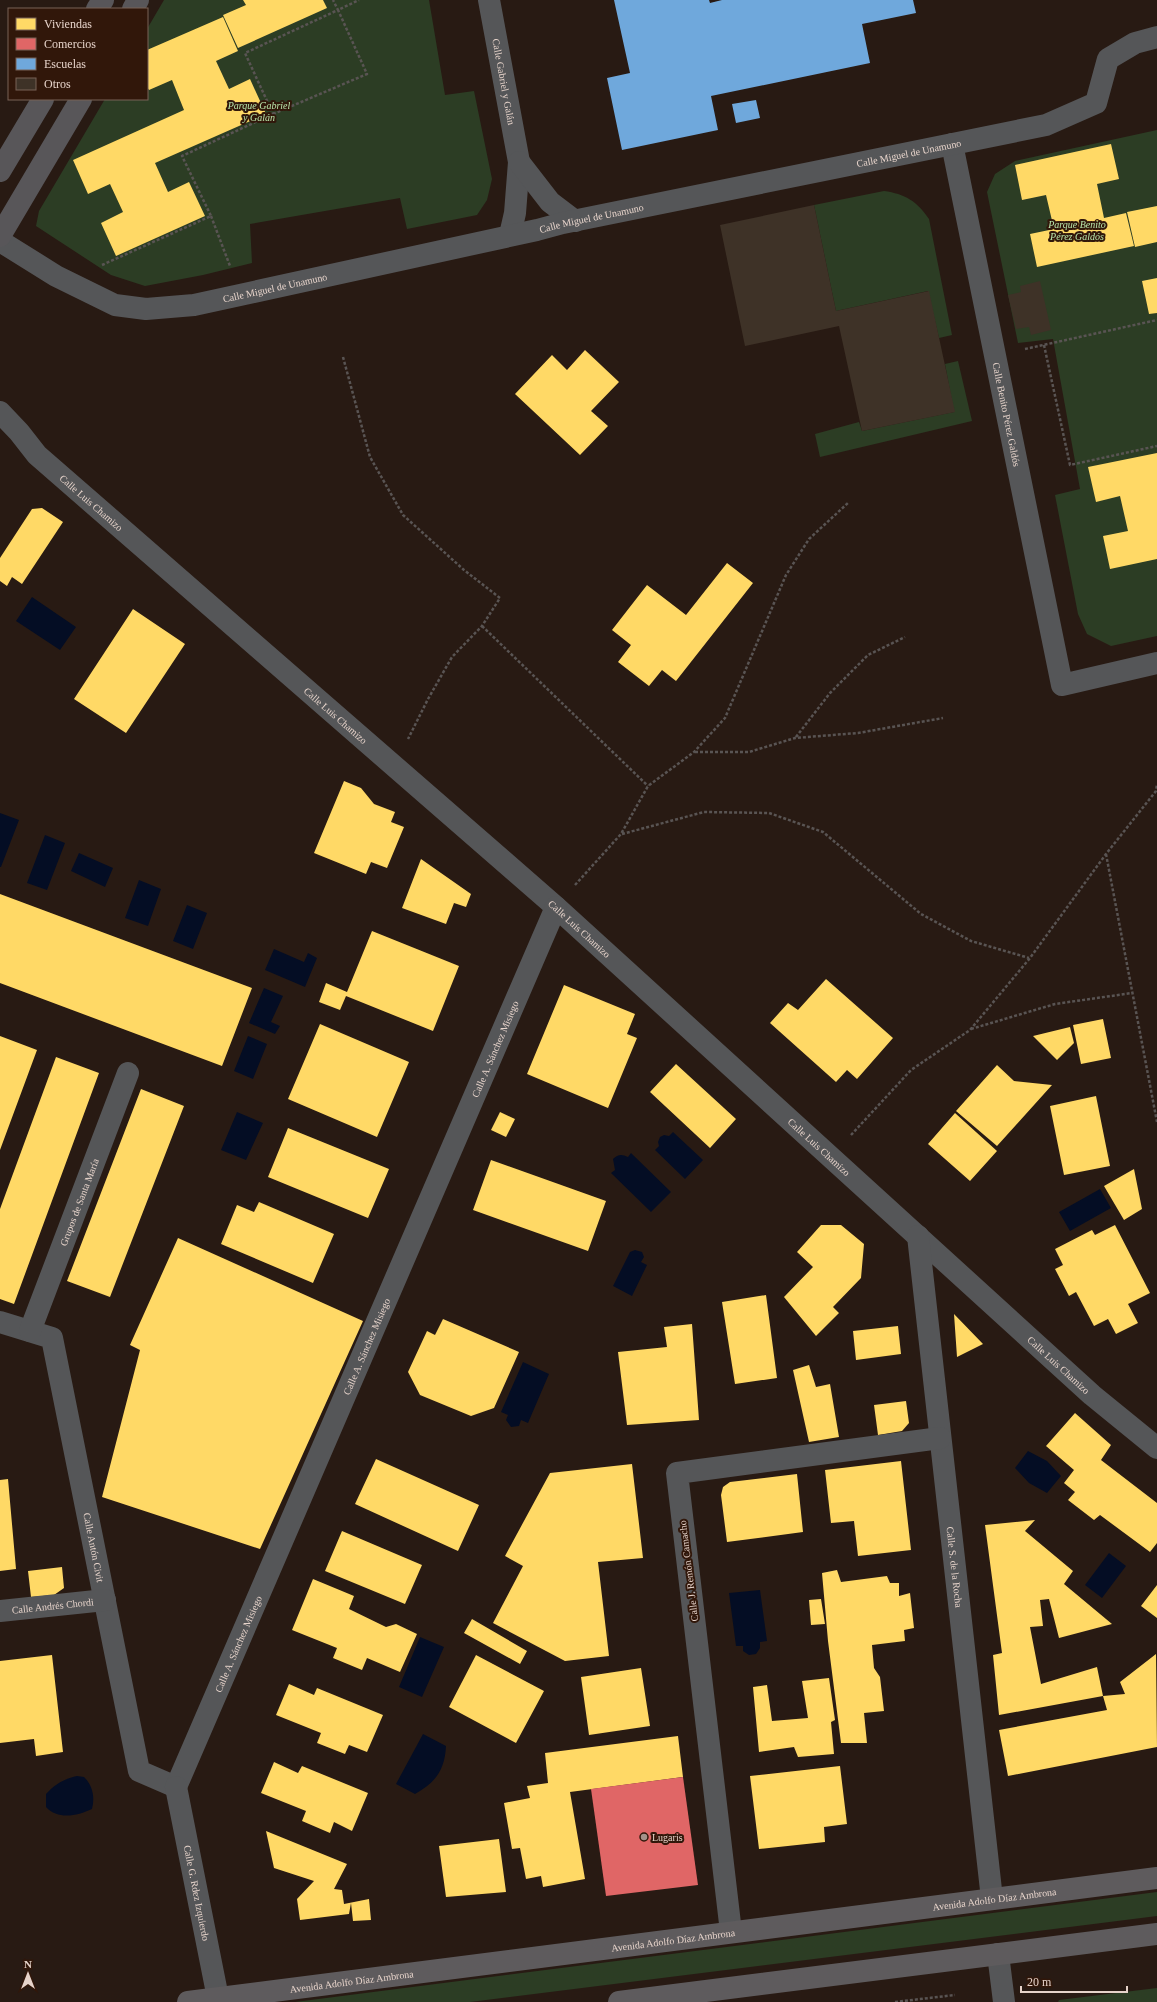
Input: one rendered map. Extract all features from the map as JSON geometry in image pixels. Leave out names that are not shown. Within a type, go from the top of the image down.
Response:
[{"type":"highway","name":"Avenida Adolfo Díaz Ambrona","points":[[188,2002],[1157,1878]]},
{"type":"highway","points":[[619,2002],[1157,1934]]},
{"type":"main road","points":[[0,171],[42,100]]},
{"type":"main road","points":[[0,236],[80,100]]},
{"type":"street","name":"Calle Gabriel y Galán","points":[[489,0],[519,162],[514,213],[510,235]]},
{"type":"street","name":"Calle Miguel de Unamuno","points":[[0,241],[56,276],[115,306],[146,309],[194,306],[575,221],[1046,125],[1096,103],[1108,59],[1136,43],[1157,37]]},
{"type":"street","name":"Calle Benito Pérez Galdós","points":[[952,144],[1062,685],[1157,663]]},
{"type":"street","name":"Calle Gabriel y Galán","points":[[519,162],[550,202],[575,221]]},
{"type":"street","name":"Calle Luis Chamizo","points":[[0,412],[20,432],[37,455],[556,907],[1092,1395],[1157,1448]]},
{"type":"street","points":[[0,436],[37,455]]},
{"type":"street","name":"Calle A. Sánchez Misiego","points":[[176,1787],[556,907]]},
{"type":"street","name":"Grupos de Santa María","points":[[30,1331],[128,1073]]},
{"type":"street","name":"Calle S. de la Rocha","points":[[918,1236],[992,1899]]},
{"type":"street","name":"Calle Antón Civit","points":[[0,1322],[52,1338],[140,1772],[176,1787]]},
{"type":"street","name":"Calle J. Remón Camacho","points":[[731,1932],[677,1473],[940,1438]]},
{"type":"street","name":"Calle Andrés Chordi","points":[[0,1611],[105,1600]]},
{"type":"street","name":"Calle G. Rdez Izquierdo","points":[[176,1787],[218,1998]]},
{"type":"street","points":[[998,1954],[1004,2002]]},
{"type":"path","points":[[242,296],[211,216],[182,156],[273,114],[367,74],[334,0]]},
{"type":"path","points":[[273,114],[245,53],[359,0]]},
{"type":"path","points":[[96,267],[211,216]]},
{"type":"path","points":[[1023,350],[1157,320]]},
{"type":"path","points":[[1044,345],[1070,465],[1157,446]]},
{"type":"path","points":[[343,357],[370,457],[403,515],[464,570],[500,598],[482,626],[452,657],[428,699],[394,765]]},
{"type":"path","points":[[556,907],[621,834],[648,786],[694,752],[725,718],[786,575],[809,539],[849,502]]},
{"type":"path","points":[[482,626],[648,786]]},
{"type":"path","points":[[795,738],[830,693],[868,655],[905,636]]},
{"type":"path","points":[[694,752],[749,752],[795,738],[858,733],[943,718]]},
{"type":"path","points":[[832,1158],[865,1118],[911,1070],[970,1030],[1030,958],[1106,854],[1156,791],[1157,784]]},
{"type":"path","points":[[621,834],[704,812],[769,813],[823,832],[921,914],[971,941],[1030,958]]},
{"type":"path","points":[[1106,854],[1157,1122]]},
{"type":"path","points":[[970,1030],[1055,1004],[1132,993]]},
{"type":"path","points":[[895,2002],[955,1995]]},
{"type":"green space","name":"Parque Gabriel y Galán","points":[[164,0],[429,0],[445,95],[474,91],[492,179],[487,200],[477,215],[407,229],[400,198],[250,224],[252,263],[203,275],[145,286],[111,275],[36,226],[39,211],[104,100],[148,100],[148,27]]},
{"type":"green space","name":"Parque Benito Pérez Galdós","points":[[1157,130],[1157,636],[1111,646],[1087,634],[1078,614],[1055,495],[1080,489],[1053,339],[1018,343],[987,192],[995,174],[1015,161]]},
{"type":"green space","points":[[884,191],[898,194],[910,199],[920,207],[929,219],[952,335],[939,338],[928,291],[836,311],[814,205]]},
{"type":"green space","points":[[958,361],[972,421],[820,457],[815,434],[859,422],[862,431],[954,412],[945,364]]},
{"type":"green space","points":[[1157,1892],[1157,1916],[470,2002],[295,2002]]},
{"type":"green space","points":[[1157,1988],[1157,2002],[1058,2002],[1059,2000]]},
{"type":"water","points":[[32,597],[76,627],[60,650],[16,621]]},
{"type":"water","points":[[0,813],[19,820],[1,867],[0,867]]},
{"type":"water","points":[[45,835],[65,843],[47,890],[27,883]]},
{"type":"water","points":[[79,853],[113,868],[105,887],[71,871]]},
{"type":"water","points":[[139,880],[161,889],[148,926],[125,918]]},
{"type":"water","points":[[187,905],[207,913],[193,949],[173,941]]},
{"type":"water","points":[[274,949],[304,962],[308,953],[317,958],[305,987],[265,970]]},
{"type":"water","points":[[264,988],[283,996],[271,1022],[280,1026],[275,1034],[249,1023]]},
{"type":"water","points":[[248,1036],[267,1044],[253,1079],[234,1071]]},
{"type":"water","points":[[237,1112],[263,1123],[246,1160],[221,1150]]},
{"type":"water","points":[[673,1132],[703,1160],[685,1179],[655,1150],[659,1146],[658,1142],[660,1137],[664,1135],[669,1136]]},
{"type":"water","points":[[631,1153],[671,1192],[651,1212],[611,1173],[615,1170],[613,1159],[620,1155],[628,1157]]},
{"type":"water","points":[[1100,1189],[1111,1208],[1070,1231],[1059,1212]]},
{"type":"water","points":[[635,1250],[642,1252],[644,1257],[641,1262],[647,1265],[632,1296],[613,1286],[630,1252]]},
{"type":"water","points":[[523,1362],[549,1374],[528,1423],[521,1420],[519,1426],[511,1427],[506,1420],[508,1415],[501,1412]]},
{"type":"water","points":[[1028,1451],[1047,1461],[1061,1476],[1047,1493],[1029,1483],[1015,1468]]},
{"type":"water","points":[[1109,1553],[1126,1566],[1102,1598],[1085,1585]]},
{"type":"water","points":[[760,1590],[767,1641],[760,1642],[760,1648],[756,1654],[749,1655],[743,1651],[743,1646],[736,1646],[729,1593]]},
{"type":"water","points":[[420,1637],[444,1647],[422,1697],[399,1687]]},
{"type":"water","points":[[423,1734],[446,1746],[445,1755],[444,1762],[438,1775],[422,1790],[415,1794],[396,1784]]},
{"type":"water","points":[[77,1776],[84,1777],[91,1788],[93,1796],[92,1809],[68,1816],[56,1814],[46,1807],[46,1794],[49,1790],[60,1782]]},
{"type":"building: Viviendas","points":[[243,0],[323,0],[327,8],[238,48],[223,15],[246,5]]},
{"type":"building: Viviendas","points":[[223,17],[238,51],[216,61],[229,89],[250,79],[266,114],[155,163],[168,192],[189,182],[205,216],[116,256],[101,223],[123,212],[110,184],[88,194],[73,160],[184,110],[172,80],[149,90],[148,88],[148,50]]},
{"type":"building: Viviendas","points":[[1111,144],[1119,179],[1097,184],[1104,218],[1126,213],[1134,246],[1037,267],[1030,234],[1054,229],[1046,195],[1022,200],[1015,165]]},
{"type":"building: Viviendas","points":[[1157,206],[1157,242],[1135,247],[1127,212]]},
{"type":"building: Viviendas","points":[[1157,278],[1157,313],[1149,314],[1142,281]]},
{"type":"building: Viviendas","points":[[585,350],[619,382],[591,411],[608,426],[580,455],[515,394],[552,355],[567,370]]},
{"type":"building: Viviendas","points":[[1157,453],[1157,559],[1110,569],[1103,536],[1128,531],[1120,496],[1096,502],[1088,467]]},
{"type":"building: Viviendas","points":[[42,508],[63,522],[22,584],[12,577],[7,586],[0,581],[0,558],[32,509]]},
{"type":"building: Viviendas","points":[[727,563],[753,583],[676,681],[662,670],[649,686],[618,662],[631,645],[612,630],[647,585],[686,615]]},
{"type":"building: Viviendas","points":[[133,609],[185,644],[126,733],[74,699]]},
{"type":"building: Viviendas","points":[[344,781],[361,788],[374,804],[395,812],[391,822],[404,827],[387,868],[371,862],[366,874],[314,853]]},
{"type":"building: Viviendas","points":[[421,859],[471,894],[466,907],[454,903],[446,924],[402,908]]},
{"type":"building: Viviendas","points":[[0,894],[252,988],[222,1066],[0,983]]},
{"type":"building: Viviendas","points":[[372,931],[459,966],[433,1031],[346,996],[340,1010],[319,1002],[326,983],[347,992]]},
{"type":"building: Viviendas","points":[[826,979],[893,1038],[857,1079],[847,1070],[836,1082],[770,1023],[788,1003],[798,1010]]},
{"type":"building: Viviendas","points":[[564,985],[635,1014],[627,1034],[637,1038],[608,1108],[527,1074]]},
{"type":"building: Viviendas","points":[[1103,1019],[1111,1058],[1081,1064],[1073,1025]]},
{"type":"building: Viviendas","points":[[320,1024],[409,1062],[377,1137],[288,1099]]},
{"type":"building: Viviendas","points":[[1070,1027],[1074,1043],[1057,1060],[1033,1036]]},
{"type":"building: Viviendas","points":[[0,1036],[37,1050],[0,1150]]},
{"type":"building: Viviendas","points":[[56,1057],[99,1073],[14,1304],[0,1299],[0,1209]]},
{"type":"building: Viviendas","points":[[676,1064],[736,1119],[710,1148],[650,1092]]},
{"type":"building: Viviendas","points":[[997,1065],[1014,1081],[1052,1085],[997,1146],[956,1111]]},
{"type":"building: Viviendas","points":[[141,1089],[184,1106],[110,1297],[67,1281]]},
{"type":"building: Viviendas","points":[[1096,1096],[1110,1166],[1064,1175],[1050,1106]]},
{"type":"building: Viviendas","points":[[500,1112],[515,1119],[506,1137],[491,1130]]},
{"type":"building: Viviendas","points":[[955,1113],[997,1151],[970,1181],[928,1144]]},
{"type":"building: Viviendas","points":[[288,1128],[389,1169],[368,1218],[268,1177]]},
{"type":"building: Viviendas","points":[[491,1160],[606,1201],[588,1251],[473,1210]]},
{"type":"building: Viviendas","points":[[1134,1169],[1142,1209],[1124,1220],[1104,1186]]},
{"type":"building: Viviendas","points":[[259,1202],[334,1234],[313,1283],[221,1244],[237,1205],[254,1212]]},
{"type":"building: Viviendas","points":[[821,1225],[841,1225],[864,1244],[861,1278],[833,1307],[839,1313],[816,1336],[784,1297],[813,1267],[797,1252]]},
{"type":"building: Viviendas","points":[[1115,1225],[1150,1293],[1128,1304],[1138,1323],[1116,1334],[1108,1319],[1094,1326],[1076,1292],[1069,1296],[1055,1269],[1063,1265],[1055,1249],[1092,1230],[1095,1235]]},
{"type":"building: Viviendas","points":[[178,1238],[363,1321],[260,1549],[102,1497],[140,1350],[130,1345]]},
{"type":"building: Viviendas","points":[[766,1295],[777,1378],[735,1384],[722,1302]]},
{"type":"building: Viviendas","points":[[954,1314],[983,1344],[957,1357]]},
{"type":"building: Viviendas","points":[[443,1319],[519,1352],[494,1408],[471,1416],[420,1395],[408,1372],[427,1331],[435,1335]]},
{"type":"building: Viviendas","points":[[692,1324],[699,1420],[627,1425],[618,1352],[667,1347],[664,1327]]},
{"type":"building: Viviendas","points":[[898,1326],[901,1354],[856,1360],[853,1331]]},
{"type":"building: Viviendas","points":[[809,1365],[816,1387],[830,1384],[839,1437],[809,1442],[793,1370]]},
{"type":"building: Viviendas","points":[[906,1401],[909,1423],[902,1431],[878,1435],[874,1405]]},
{"type":"building: Viviendas","points":[[1075,1413],[1111,1445],[1101,1460],[1157,1503],[1157,1543],[1150,1552],[1100,1515],[1094,1520],[1068,1500],[1075,1492],[1064,1483],[1074,1470],[1046,1446]]},
{"type":"building: Viviendas","points":[[376,1459],[479,1505],[458,1551],[355,1504]]},
{"type":"building: Viviendas","points":[[901,1461],[911,1550],[858,1556],[854,1521],[831,1523],[825,1470]]},
{"type":"building: Viviendas","points":[[632,1464],[643,1558],[598,1562],[609,1656],[565,1661],[493,1623],[523,1566],[505,1556],[550,1473]]},
{"type":"building: Viviendas","points":[[797,1474],[803,1532],[727,1542],[721,1495],[723,1487],[730,1482]]},
{"type":"building: Viviendas","points":[[8,1479],[16,1569],[0,1571],[0,1480]]},
{"type":"building: Viviendas","points":[[1035,1520],[1025,1531],[1073,1571],[1064,1584],[1112,1624],[1059,1638],[1049,1599],[1040,1600],[1043,1626],[1030,1627],[1041,1684],[1097,1667],[1103,1696],[999,1715],[993,1655],[1002,1653],[985,1525]]},
{"type":"building: Viviendas","points":[[342,1531],[422,1565],[405,1604],[325,1571]]},
{"type":"building: Viviendas","points":[[62,1567],[64,1588],[54,1595],[31,1597],[28,1571]]},
{"type":"building: Viviendas","points":[[837,1570],[841,1582],[887,1576],[890,1583],[899,1583],[899,1596],[910,1593],[914,1628],[904,1630],[905,1641],[872,1645],[874,1668],[880,1677],[884,1711],[864,1713],[867,1743],[841,1743],[828,1641],[822,1573]]},
{"type":"building: Viviendas","points":[[313,1579],[354,1596],[349,1609],[386,1627],[396,1624],[417,1634],[400,1672],[367,1658],[362,1670],[333,1658],[337,1648],[292,1630]]},
{"type":"building: Viviendas","points":[[1157,1585],[1157,1618],[1141,1606]]},
{"type":"building: Viviendas","points":[[821,1599],[825,1624],[811,1625],[809,1600]]},
{"type":"building: Viviendas","points":[[472,1619],[527,1651],[520,1664],[464,1633]]},
{"type":"building: Viviendas","points":[[1156,1654],[1157,1747],[1008,1776],[999,1730],[1107,1710],[1103,1696],[1125,1694],[1120,1682]]},
{"type":"building: Viviendas","points":[[52,1655],[63,1752],[36,1756],[34,1739],[0,1743],[0,1661]]},
{"type":"building: Viviendas","points":[[476,1655],[544,1691],[516,1743],[449,1707]]},
{"type":"building: Viviendas","points":[[641,1668],[650,1726],[589,1735],[581,1677]]},
{"type":"building: Viviendas","points":[[829,1678],[835,1720],[831,1722],[834,1754],[798,1757],[794,1747],[759,1752],[753,1687],[767,1685],[772,1721],[808,1718],[802,1681]]},
{"type":"building: Viviendas","points":[[289,1684],[314,1695],[317,1688],[383,1715],[367,1752],[349,1745],[345,1754],[317,1743],[321,1733],[276,1715]]},
{"type":"building: Viviendas","points":[[678,1736],[683,1777],[570,1792],[585,1879],[543,1887],[541,1876],[526,1879],[520,1848],[512,1849],[504,1803],[530,1798],[527,1786],[548,1783],[545,1753]]},
{"type":"building: Viviendas","points":[[274,1762],[298,1773],[302,1766],[368,1793],[352,1831],[334,1822],[330,1833],[302,1821],[306,1811],[261,1793]]},
{"type":"building: Viviendas","points":[[840,1766],[847,1824],[824,1827],[825,1842],[759,1849],[750,1776]]},
{"type":"building: Viviendas","points":[[266,1831],[347,1864],[334,1889],[342,1890],[344,1904],[369,1899],[371,1920],[353,1921],[351,1903],[349,1914],[300,1920],[297,1899],[314,1881],[274,1868]]},
{"type":"building: Viviendas","points":[[499,1839],[506,1892],[446,1897],[439,1846]]},
{"type":"building: Comercios","name":"Lugaris","points":[[683,1777],[698,1885],[606,1896],[591,1789]]},
{"type":"building: Escuelas","points":[[614,0],[709,0],[710,3],[722,0],[913,0],[916,13],[862,24],[870,63],[711,96],[718,130],[622,150],[607,78],[630,73]]},
{"type":"building: Escuelas","points":[[756,100],[760,118],[736,123],[732,104]]},
{"type":"building: Otros","points":[[814,205],[836,311],[929,291],[955,412],[862,431],[839,326],[745,346],[720,225]]},
{"type":"building: Otros","points":[[1040,281],[1051,330],[1031,335],[1029,327],[1016,329],[1008,295],[1021,292],[1020,286]]},
{"type":"place","name":"Lugaris","points":[[644,1837]]}]
